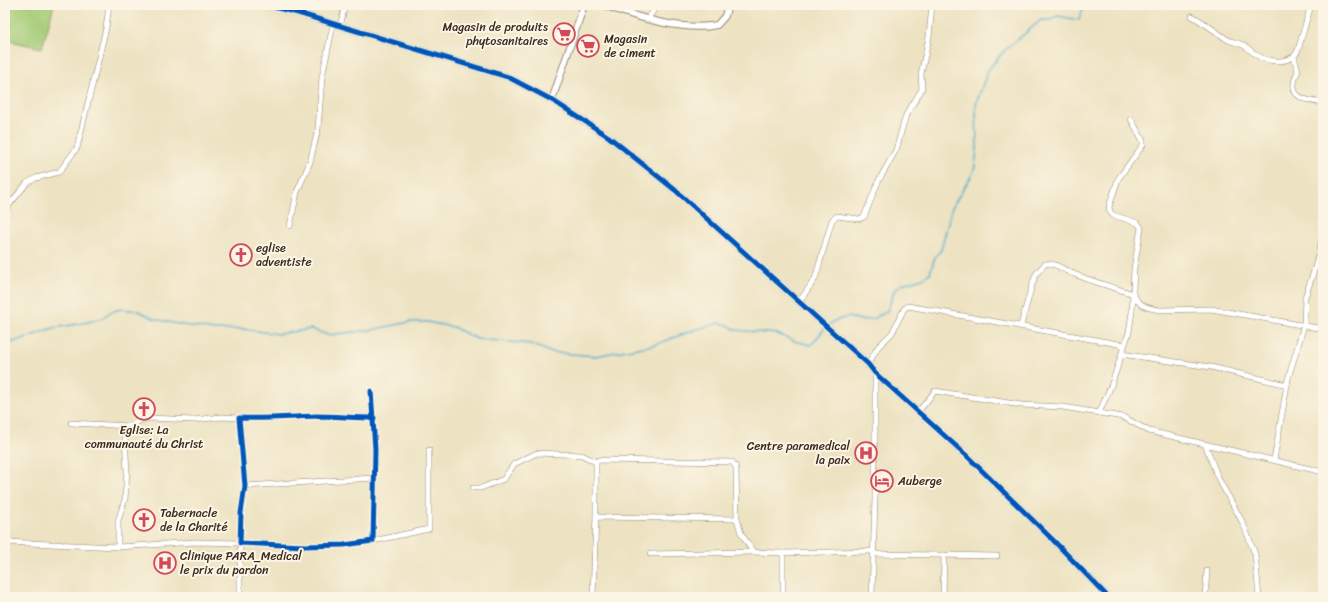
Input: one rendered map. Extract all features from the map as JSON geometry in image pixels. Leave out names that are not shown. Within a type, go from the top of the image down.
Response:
[{"type":"street","points":[[5,210],[27,183],[36,178],[59,172],[78,148],[106,28],[108,5]]},
{"type":"street","points":[[265,5],[288,8],[333,25],[508,77],[552,100],[610,137],[675,190],[868,364],[875,373],[1011,498],[1108,597]]},
{"type":"street","points":[[340,27],[345,5]]},
{"type":"street","points":[[552,100],[584,5]]},
{"type":"street","points":[[604,5],[648,19],[688,27],[709,27],[717,25],[724,16],[728,5]]},
{"type":"street","points":[[648,19],[657,5]]},
{"type":"street","points":[[799,302],[815,279],[832,220],[837,216],[859,219],[864,217],[878,182],[896,150],[906,116],[922,89],[921,74],[929,37],[932,5]]},
{"type":"street","points":[[1311,5],[1300,44],[1294,57],[1298,71],[1293,79],[1292,86],[1296,93],[1305,99],[1323,103]]},
{"type":"street","points":[[1192,16],[1210,26],[1230,41],[1242,45],[1264,58],[1277,60],[1294,57]]},
{"type":"street","points":[[290,226],[297,192],[310,162],[318,129],[322,77],[333,25]]},
{"type":"street","points":[[1099,413],[1111,386],[1131,321],[1134,268],[1140,228],[1138,223],[1113,215],[1110,212],[1110,208],[1118,179],[1143,145],[1143,142],[1131,119]]},
{"type":"street","points":[[1274,460],[1287,385],[1304,325],[1305,297],[1315,268],[1323,234]]},
{"type":"street","points":[[1021,325],[1036,274],[1045,264],[1054,264],[1073,274],[1133,294],[1137,302],[1152,309],[1211,309],[1323,329]]},
{"type":"street","points":[[868,364],[878,347],[892,333],[904,309],[908,306],[1021,325],[1124,345]]},
{"type":"street","points":[[1121,354],[1211,366],[1287,385]]},
{"type":"street","points":[[872,597],[874,552],[875,373]]},
{"type":"street","points":[[370,391],[371,413],[374,418],[372,541]]},
{"type":"street","points":[[918,412],[933,392],[937,391],[1013,404],[1063,408],[1099,413],[1123,417],[1149,430],[1323,472]]},
{"type":"street","points":[[70,423],[130,426],[141,420],[150,418],[193,420],[222,417],[262,419],[318,416],[357,419],[374,418]]},
{"type":"street","points":[[239,418],[240,443],[245,486],[241,513],[240,597]]},
{"type":"street","points":[[118,547],[118,521],[125,499],[128,472],[125,438],[130,426]]},
{"type":"street","points":[[1205,444],[1218,478],[1243,523],[1255,554],[1260,597]]},
{"type":"street","points":[[5,542],[118,547],[194,542],[305,546],[344,545],[372,541],[429,529],[429,450]]},
{"type":"street","points":[[473,488],[481,488],[504,479],[514,464],[537,453],[582,455],[596,462],[598,460],[732,462],[736,467],[737,520],[741,533],[753,552]]},
{"type":"street","points":[[596,462],[596,517],[593,582],[593,594],[596,597]]},
{"type":"street","points":[[245,486],[374,478]]},
{"type":"street","points":[[596,517],[737,520]]},
{"type":"street","points":[[650,554],[874,552],[997,556]]},
{"type":"street","points":[[783,553],[783,597]]},
{"type":"street","points":[[943,597],[944,555]]},
{"type":"street","points":[[1205,597],[1207,571]]},
{"type":"green space","points":[[5,5],[54,5],[42,48],[5,40]]},
{"type":"waterway","points":[[828,326],[834,321],[848,317],[861,320],[873,319],[887,311],[895,289],[902,284],[923,278],[930,273],[935,257],[941,250],[952,207],[972,175],[975,166],[977,149],[976,104],[988,70],[1004,51],[1041,20],[1051,20],[1057,16],[1079,20],[1083,9],[1082,5]]},
{"type":"waterway","points":[[5,345],[53,328],[103,318],[110,312],[121,309],[139,311],[155,319],[182,325],[215,330],[243,329],[278,334],[311,329],[328,335],[371,330],[410,322],[427,322],[453,327],[477,339],[531,344],[550,352],[595,356],[654,345],[694,330],[719,323],[728,325],[736,330],[777,334],[794,341],[811,345],[825,328]]},
{"type":"cycle path","points":[[265,5],[298,13],[508,77],[552,100],[609,137],[675,190],[868,364],[875,373],[966,455],[1052,539],[1108,597]]},
{"type":"cycle path","points":[[371,391],[375,449],[373,541],[344,545],[305,546],[240,543],[241,513],[245,486],[239,418],[316,416],[330,416],[360,418],[367,418],[374,418]]},
{"type":"place","name":"Magasin de produits phytosanitaires","points":[[564,34]]},
{"type":"place","name":"Magasin de ciment","points":[[588,46]]},
{"type":"place","name":"eglise adventiste","points":[[241,255]]},
{"type":"place","name":"Eglise: La communauté du Christ","points":[[144,409]]},
{"type":"place","name":"Centre paramedical la paix","points":[[866,453]]},
{"type":"place","name":"Auberge","points":[[882,481]]},
{"type":"place","name":"Tabernacle de la Charité","points":[[144,520]]},
{"type":"place","name":"Clinique PARA_Medical le prix du pardon","points":[[165,563]]}]
